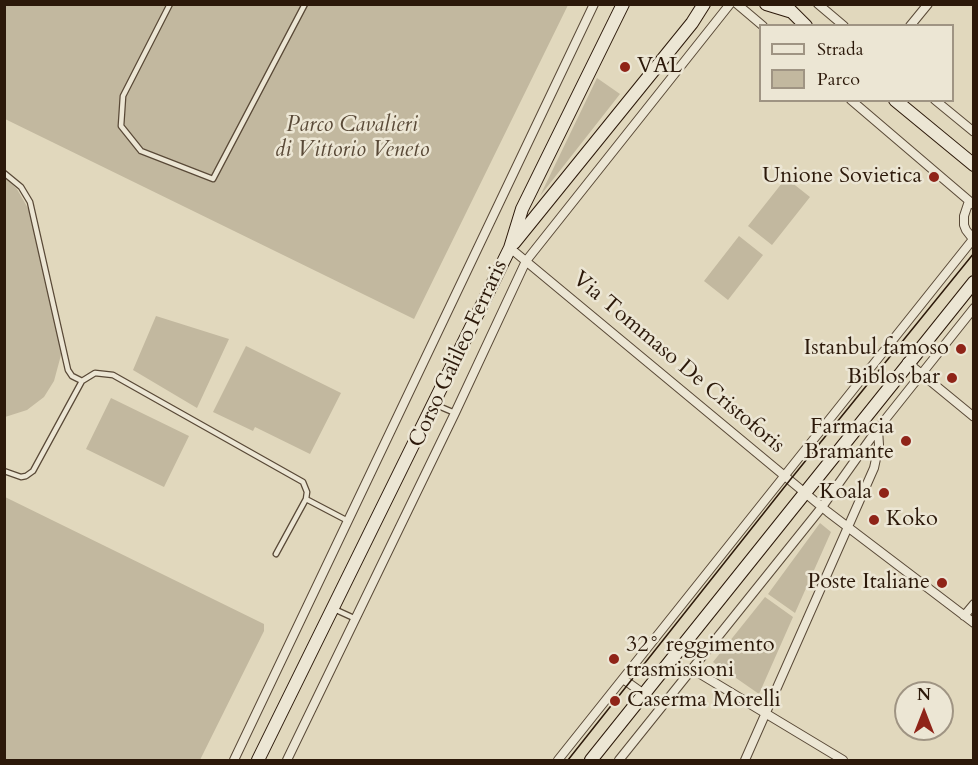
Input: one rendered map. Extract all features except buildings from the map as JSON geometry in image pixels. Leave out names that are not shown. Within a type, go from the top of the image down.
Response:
[{"type":"main road","name":"Corso Galileo Ferraris","points":[[258,760],[510,248],[522,209],[623,4]]},
{"type":"main road","name":"Corso Galileo Ferraris","points":[[510,248],[692,22],[704,4]]},
{"type":"main road","points":[[766,4],[787,8],[804,24]]},
{"type":"main road","points":[[897,102],[974,165]]},
{"type":"main road","points":[[591,760],[805,494],[907,362],[974,282]]},
{"type":"street","name":"Corso Galileo Ferraris","points":[[234,760],[594,4]]},
{"type":"street","name":"Corso Galileo Ferraris","points":[[287,760],[526,261],[730,4]]},
{"type":"street","points":[[736,4],[760,24]]},
{"type":"street","points":[[818,4],[842,24]]},
{"type":"street","points":[[912,24],[928,4]]},
{"type":"street","points":[[558,760],[973,239],[964,225],[964,216],[971,203],[853,102]]},
{"type":"street","points":[[937,102],[974,132]]},
{"type":"street","name":"Via Tommaso De Cristoforis","points":[[510,248],[805,494],[974,623]]},
{"type":"street","points":[[619,760],[822,507],[878,429],[974,308]]},
{"type":"street","points":[[907,362],[974,417]]},
{"type":"street","points":[[745,760],[874,468],[879,445],[878,429]]},
{"type":"street","points":[[964,616],[974,604]]},
{"type":"street","points":[[692,669],[843,760]]},
{"type":"street","points":[[623,679],[645,694]]},
{"type":"lane","points":[[170,4],[123,96],[121,126],[141,150],[213,179],[305,4]]},
{"type":"lane","points":[[4,173],[21,187],[30,202],[68,369],[72,376],[82,381]]},
{"type":"lane","points":[[4,471],[21,477],[33,471],[82,381],[95,373],[113,375],[303,482],[307,492],[306,499],[276,554]]},
{"type":"lane","points":[[433,404],[455,413]]},
{"type":"lane","points":[[306,499],[348,521]]},
{"type":"lane","points":[[333,608],[356,619]]},
{"type":"green space","name":"Parco Cavalieri di Vittorio Veneto","points":[[4,5],[568,5],[414,319],[5,119]]},
{"type":"green space","points":[[597,78],[620,94],[540,196]]},
{"type":"green space","points":[[5,177],[17,189],[29,210],[61,344],[61,355],[54,381],[44,397],[27,410],[5,417]]},
{"type":"green space","points":[[786,178],[810,197],[772,245],[748,226]]},
{"type":"green space","points":[[739,236],[763,255],[728,300],[704,281]]},
{"type":"green space","points":[[156,316],[229,339],[197,408],[133,370]]},
{"type":"green space","points":[[246,346],[341,393],[310,454],[255,427],[253,431],[213,412]]},
{"type":"green space","points":[[111,398],[189,436],[164,487],[86,449]]},
{"type":"green space","points":[[5,497],[264,624],[264,631],[200,760],[5,760]]},
{"type":"green space","points":[[820,523],[831,532],[795,613],[768,594]]},
{"type":"green space","points":[[765,597],[793,617],[759,694],[713,662]]},
{"type":"tram line","points":[[568,760],[974,253]]},
{"type":"place","name":"VAL","points":[[625,67]]},
{"type":"place","name":"Unione Sovietica","points":[[934,177]]},
{"type":"place","name":"Istanbul famoso","points":[[961,349]]},
{"type":"place","name":"Biblos bar","points":[[952,378]]},
{"type":"place","name":"Farmacia Bramante","points":[[906,441]]},
{"type":"place","name":"Koala","points":[[884,493]]},
{"type":"place","name":"Koko","points":[[874,520]]},
{"type":"place","name":"Poste Italiane","points":[[942,583]]},
{"type":"place","name":"32° reggimento trasmissioni","points":[[614,659]]},
{"type":"place","name":"Caserma Morelli","points":[[615,701]]}]
